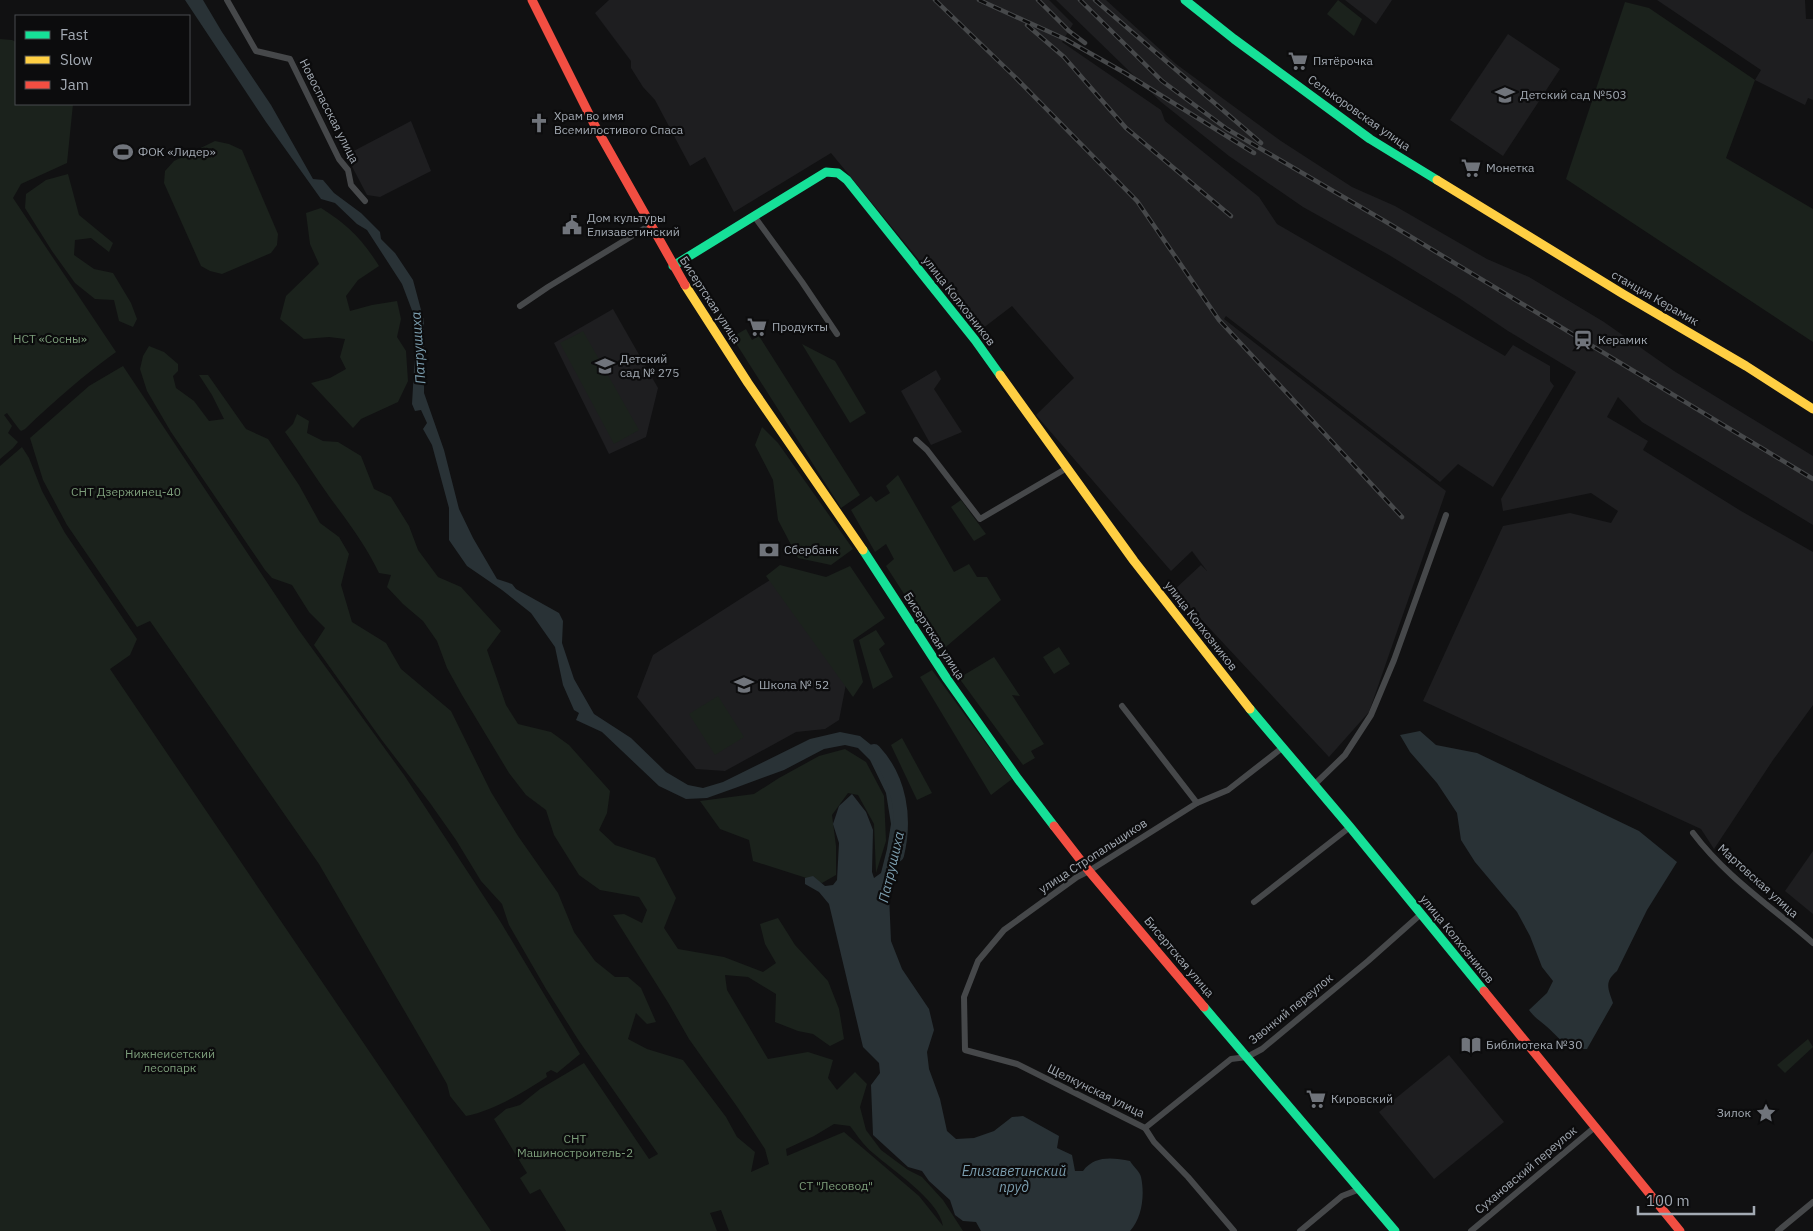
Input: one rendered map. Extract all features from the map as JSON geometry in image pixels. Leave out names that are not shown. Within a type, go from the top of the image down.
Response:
[{"type":"main road","name":"Бисертская улица","points":[[532,0],[594,124],[672,266],[748,383],[871,562],[946,677],[1018,779],[1089,871],[1395,1231]]},
{"type":"main road","name":"Селькоровская улица","points":[[1185,0],[1234,39],[1370,139],[1553,251]]},
{"type":"main road","name":"улица Колхозников","points":[[672,266],[826,172],[838,173],[847,180],[975,340],[1134,561],[1282,748],[1350,827],[1680,1231]]},
{"type":"main road","name":"станция Керамик","points":[[1553,251],[1746,366],[1813,409]]},
{"type":"street","name":"Новоспасская улица","points":[[227,0],[256,51],[290,59],[339,159],[348,170],[352,185],[365,201]]},
{"type":"street","points":[[754,216],[837,334]]},
{"type":"street","points":[[520,306],[650,225]]},
{"type":"street","points":[[916,440],[927,450],[980,519],[1067,468]]},
{"type":"street","points":[[1314,785],[1345,755],[1371,714],[1394,660],[1446,515]]},
{"type":"street","points":[[1122,706],[1197,804]]},
{"type":"street","name":"улица Стропальщиков","points":[[965,1050],[964,997],[978,961],[1004,930],[1077,877],[1197,804],[1228,790],[1282,748]]},
{"type":"street","points":[[1254,902],[1350,827]]},
{"type":"street","name":"Мартовская улица","points":[[1693,833],[1705,849],[1763,904],[1813,943]]},
{"type":"street","name":"Звонкий переулок","points":[[1145,1128],[1231,1059],[1247,1057],[1262,1049],[1368,961],[1420,914]]},
{"type":"street","name":"Щелкунская улица","points":[[965,1050],[1016,1064],[1145,1128],[1154,1142],[1188,1177],[1234,1231]]},
{"type":"street","name":"Сухановский переулок","points":[[1471,1231],[1596,1127]]},
{"type":"street","points":[[1300,1231],[1342,1196],[1360,1190]]},
{"type":"street","points":[[1778,1231],[1813,1202]]},
{"type":"shaded area","points":[[609,0],[1049,0],[1073,24],[1062,42],[1161,110],[1165,121],[1259,197],[1277,224],[1505,356],[1513,345],[1550,366],[1550,381],[1554,386],[1493,487],[1458,464],[1440,482],[1226,316],[1224,319],[1446,491],[1369,712],[1329,757],[1174,590],[1201,565],[1207,571],[1192,551],[1171,571],[1036,415],[1074,378],[1012,306],[978,332],[831,153],[734,212],[705,157],[690,166],[655,100],[643,87],[631,68],[631,61],[595,13]]},
{"type":"shaded area","points":[[1056,0],[1106,0],[1176,64],[1281,141],[1352,187],[1395,206],[1487,259],[1529,277],[1604,322],[1674,371],[1813,456],[1813,525],[1642,422],[1618,397],[1607,417],[1648,441],[1643,450],[1741,511],[1813,552],[1813,705],[1773,760],[1714,849],[1701,829],[1423,701],[1503,526],[1570,513],[1611,523],[1618,511],[1591,493],[1503,511],[1501,499],[1576,372],[1389,255],[1303,207],[1229,156],[1161,102]]},
{"type":"shaded area","points":[[1345,0],[1392,0],[1376,24]]},
{"type":"shaded area","points":[[1657,0],[1805,0],[1806,19],[1813,19],[1813,100],[1808,98],[1805,105],[1755,80],[1761,70]]},
{"type":"shaded area","name":"Детский сад №503","points":[[1508,34],[1560,69],[1503,156],[1450,120]]},
{"type":"shaded area","points":[[411,121],[431,171],[380,197],[367,195],[346,155]]},
{"type":"shaded area","name":"Детский сад № 275","points":[[613,309],[658,388],[646,437],[609,454],[554,343]]},
{"type":"shaded area","points":[[936,370],[941,379],[934,389],[962,432],[931,445],[901,391]]},
{"type":"shaded area","name":"Школа № 52","points":[[770,580],[848,674],[839,720],[825,729],[796,732],[725,771],[696,769],[637,697],[653,655]]},
{"type":"shaded area","points":[[1813,851],[1813,914],[1785,891]]},
{"type":"shaded area","points":[[1449,1055],[1504,1122],[1434,1179],[1379,1112]]},
{"type":"green space","points":[[1338,0],[1362,19],[1354,36],[1327,14]]},
{"type":"green space","points":[[1625,2],[1649,8],[1755,80],[1726,158],[1813,209],[1813,342],[1566,179]]},
{"type":"green space","name":"НСТ «Сосны»","points":[[0,39],[15,42],[15,105],[73,105],[67,163],[21,184],[13,198],[116,352],[69,389],[25,429],[21,431],[7,413],[4,415],[12,426],[8,433],[18,442],[0,459]]},
{"type":"green space","points":[[215,141],[229,144],[242,150],[278,234],[277,245],[271,253],[222,274],[201,266],[164,183],[165,171],[174,161]]},
{"type":"green space","points":[[68,174],[79,215],[113,243],[109,252],[91,238],[75,240],[74,255],[94,269],[113,273],[131,303],[137,319],[133,327],[119,321],[114,300],[95,299],[75,283],[25,208],[26,194],[46,180]]},
{"type":"green space","points":[[321,208],[354,233],[379,266],[358,280],[346,296],[350,311],[397,301],[401,319],[397,337],[406,351],[408,381],[398,402],[361,419],[353,428],[311,383],[330,378],[346,369],[340,357],[345,339],[329,337],[304,339],[280,319],[286,296],[319,264],[310,244],[306,213]]},
{"type":"green space","points":[[746,329],[752,340],[759,336],[860,495],[841,508],[732,337]]},
{"type":"green space","points":[[583,331],[639,430],[614,444],[560,343]]},
{"type":"green space","points":[[802,344],[835,361],[866,413],[850,423]]},
{"type":"green space","points":[[149,346],[164,352],[178,364],[178,371],[173,376],[176,388],[194,401],[209,421],[224,419],[199,375],[208,375],[246,429],[268,439],[299,485],[320,523],[339,537],[349,554],[341,585],[352,622],[386,643],[401,669],[451,711],[491,792],[518,836],[558,893],[574,932],[595,961],[615,977],[628,977],[641,988],[656,1022],[647,1024],[636,1013],[628,1039],[647,1049],[683,1060],[726,1117],[737,1137],[755,1152],[751,1172],[769,1164],[765,1149],[689,1039],[613,915],[624,914],[642,923],[647,910],[639,897],[600,890],[579,875],[554,835],[546,810],[526,795],[509,773],[447,668],[437,641],[423,621],[387,587],[391,575],[379,573],[357,535],[285,432],[293,424],[297,414],[309,421],[307,433],[323,441],[338,442],[361,456],[374,489],[391,497],[409,526],[418,550],[438,577],[461,587],[501,631],[487,650],[506,705],[518,724],[551,732],[569,745],[610,791],[607,813],[599,830],[615,845],[655,858],[676,898],[664,928],[678,949],[724,957],[763,972],[776,963],[765,944],[760,924],[778,918],[795,945],[828,981],[839,1009],[844,1039],[830,1046],[813,1034],[798,1031],[775,1022],[776,994],[748,977],[725,975],[727,990],[768,1059],[808,1052],[833,1060],[828,1078],[837,1090],[855,1072],[867,1084],[860,1107],[866,1130],[881,1150],[908,1170],[922,1177],[943,1200],[963,1231],[729,1231],[721,1210],[710,1213],[717,1231],[566,1231],[540,1189],[530,1194],[520,1178],[527,1173],[494,1119],[506,1109],[520,1105],[540,1089],[584,1063],[649,1159],[658,1154],[579,1041],[546,989],[509,925],[502,904],[481,881],[456,840],[430,803],[381,739],[314,645],[325,628],[309,612],[292,585],[272,578],[265,570],[171,432],[147,391],[140,369],[143,356]],"holes":[[[834,1124],[850,1126],[870,1150],[924,1196],[940,1216],[943,1226],[919,1196],[844,1132],[787,1156],[786,1149]]]},
{"type":"green space","name":"СНТ Дзержинец-40","points":[[123,366],[298,629],[404,775],[500,921],[580,1054],[557,1073],[551,1070],[546,1073],[547,1077],[508,1100],[487,1110],[466,1116],[450,1096],[447,1084],[319,864],[150,621],[137,627],[67,525],[43,480],[30,438],[89,386]]},
{"type":"green space","points":[[762,427],[778,443],[853,549],[831,565],[798,558],[778,520],[773,480],[755,445]]},
{"type":"green space","name":"Нижнеисетский лесопарк","points":[[22,447],[29,458],[42,491],[65,533],[137,639],[130,655],[110,669],[491,1231],[0,1231],[0,466]]},
{"type":"green space","points":[[898,475],[954,572],[969,564],[977,577],[987,577],[1001,600],[941,651],[886,566],[894,559],[886,544],[875,552],[851,510],[871,496],[876,502],[890,493],[886,486]]},
{"type":"green space","points":[[961,500],[986,534],[974,541],[951,507]]},
{"type":"green space","points":[[780,565],[826,577],[850,566],[885,618],[853,640],[863,682],[853,697],[766,576]]},
{"type":"green space","points":[[876,630],[885,644],[879,649],[893,677],[873,689],[859,640]]},
{"type":"green space","points":[[1059,647],[1070,664],[1054,674],[1043,657]]},
{"type":"green space","points":[[994,657],[1020,696],[1012,695],[1044,744],[1031,751],[1035,758],[1023,765],[959,678]]},
{"type":"green space","points":[[932,670],[1012,779],[991,795],[920,677]]},
{"type":"green space","points":[[718,696],[744,737],[715,755],[689,714]]},
{"type":"green space","points":[[902,738],[932,793],[917,800],[891,745]]},
{"type":"green space","points":[[845,749],[866,762],[884,796],[886,841],[876,873],[874,824],[858,795],[848,793],[832,815],[836,846],[836,875],[822,883],[753,861],[749,840],[720,829],[700,801],[754,794],[819,756]]},
{"type":"green space","points":[[1808,1039],[1813,1047],[1785,1073],[1777,1065]]},
{"type":"water","name":"Елизаветинский пруд","points":[[185,0],[203,0],[271,105],[313,179],[323,180],[334,193],[361,213],[380,232],[381,239],[395,253],[413,280],[424,321],[424,393],[444,450],[459,509],[473,538],[497,579],[512,584],[516,589],[559,613],[563,621],[562,643],[574,679],[594,714],[631,738],[666,772],[688,785],[703,788],[723,782],[810,739],[840,732],[860,736],[875,748],[894,781],[899,797],[901,821],[896,865],[889,895],[891,941],[902,969],[929,1009],[934,1030],[927,1052],[929,1069],[940,1099],[947,1131],[956,1139],[974,1138],[994,1131],[1012,1117],[1023,1116],[1059,1136],[1057,1148],[1072,1155],[1075,1171],[1083,1171],[1093,1162],[1099,1160],[1117,1159],[1130,1161],[1140,1175],[1143,1191],[1140,1213],[1130,1231],[981,1231],[976,1222],[963,1221],[955,1215],[950,1200],[929,1181],[922,1171],[908,1167],[873,1135],[871,1085],[880,1073],[879,1063],[863,1047],[829,904],[819,892],[805,884],[805,878],[813,876],[825,886],[833,885],[837,880],[839,843],[833,824],[839,806],[852,794],[866,812],[873,830],[872,872],[874,878],[881,873],[891,824],[886,793],[870,760],[858,748],[845,745],[824,749],[784,770],[735,788],[707,798],[686,799],[659,786],[602,732],[576,720],[579,713],[574,710],[563,685],[555,647],[531,613],[467,566],[449,540],[449,508],[432,445],[423,429],[427,423],[421,410],[415,411],[412,404],[416,335],[413,313],[402,284],[367,230],[357,224],[335,203],[321,199],[266,122]]},
{"type":"water","points":[[1420,731],[1436,745],[1477,753],[1639,831],[1677,862],[1647,910],[1617,971],[1610,979],[1608,986],[1613,1003],[1587,1049],[1568,1046],[1529,1010],[1547,993],[1553,981],[1542,967],[1530,936],[1517,912],[1475,862],[1461,840],[1457,813],[1437,783],[1410,752],[1400,735]]},
{"type":"waterway","name":"Патрушиха","points":[[874,751],[890,774],[899,800],[901,827],[897,855]]},
{"type":"railway","points":[[935,0],[1014,76],[1137,201],[1219,320],[1402,517]]},
{"type":"railway","points":[[979,0],[1065,39],[1125,73],[1254,153]]},
{"type":"railway","points":[[1038,0],[1069,31],[1085,43]]},
{"type":"railway","points":[[1080,0],[1162,81],[1227,129],[1388,223],[1813,479]]},
{"type":"railway","points":[[1095,0],[1261,143]]},
{"type":"railway","points":[[1027,25],[1064,57],[1126,128],[1231,216]]},
{"type":"traffic: fast","points":[[1185,0],[1234,39],[1370,139],[1437,180]]},
{"type":"traffic: fast","points":[[673,266],[826,172],[838,173],[847,180],[975,340],[1000,375]]},
{"type":"traffic: fast","points":[[863,550],[947,679],[1054,826]]},
{"type":"traffic: fast","points":[[1250,709],[1350,827],[1484,991]]},
{"type":"traffic: fast","points":[[1204,1007],[1395,1231]]},
{"type":"traffic: slow","points":[[1437,180],[1623,294],[1746,366],[1813,409]]},
{"type":"traffic: slow","points":[[685,285],[748,383],[863,550]]},
{"type":"traffic: slow","points":[[1000,375],[1134,561],[1250,709]]},
{"type":"traffic: jam","points":[[532,0],[594,124],[685,285]]},
{"type":"traffic: jam","points":[[1054,826],[1089,871],[1204,1007]]},
{"type":"traffic: jam","points":[[1484,991],[1680,1231]]},
{"type":"place","name":"Пятёрочка","points":[[1298,61]]},
{"type":"place","name":"Детский сад №503","points":[[1505,95]]},
{"type":"place","name":"Храм во имя Всемилостивого Спаса","points":[[539,123]]},
{"type":"place","name":"ФОК «Лидер»","points":[[123,152]]},
{"type":"place","name":"Монетка","points":[[1471,168]]},
{"type":"place","name":"Дом культуры Елизаветинский","points":[[572,225]]},
{"type":"place","name":"Продукты","points":[[757,327]]},
{"type":"place","name":"Керамик","points":[[1583,340]]},
{"type":"place","name":"Детский сад № 275","points":[[605,366]]},
{"type":"place","name":"Сбербанк","points":[[769,550]]},
{"type":"place","name":"Школа № 52","points":[[744,685]]},
{"type":"place","name":"Библиотека №30","points":[[1471,1045]]},
{"type":"place","name":"Кировский","points":[[1316,1099]]},
{"type":"place","name":"Зилок","points":[[1766,1113]]},
{"type":"park label","name":"СНТ Машиностроитель-2","points":[[575,1146]]},
{"type":"park label","name":"СТ \"Лесовод\"","points":[[836,1186]]}]
